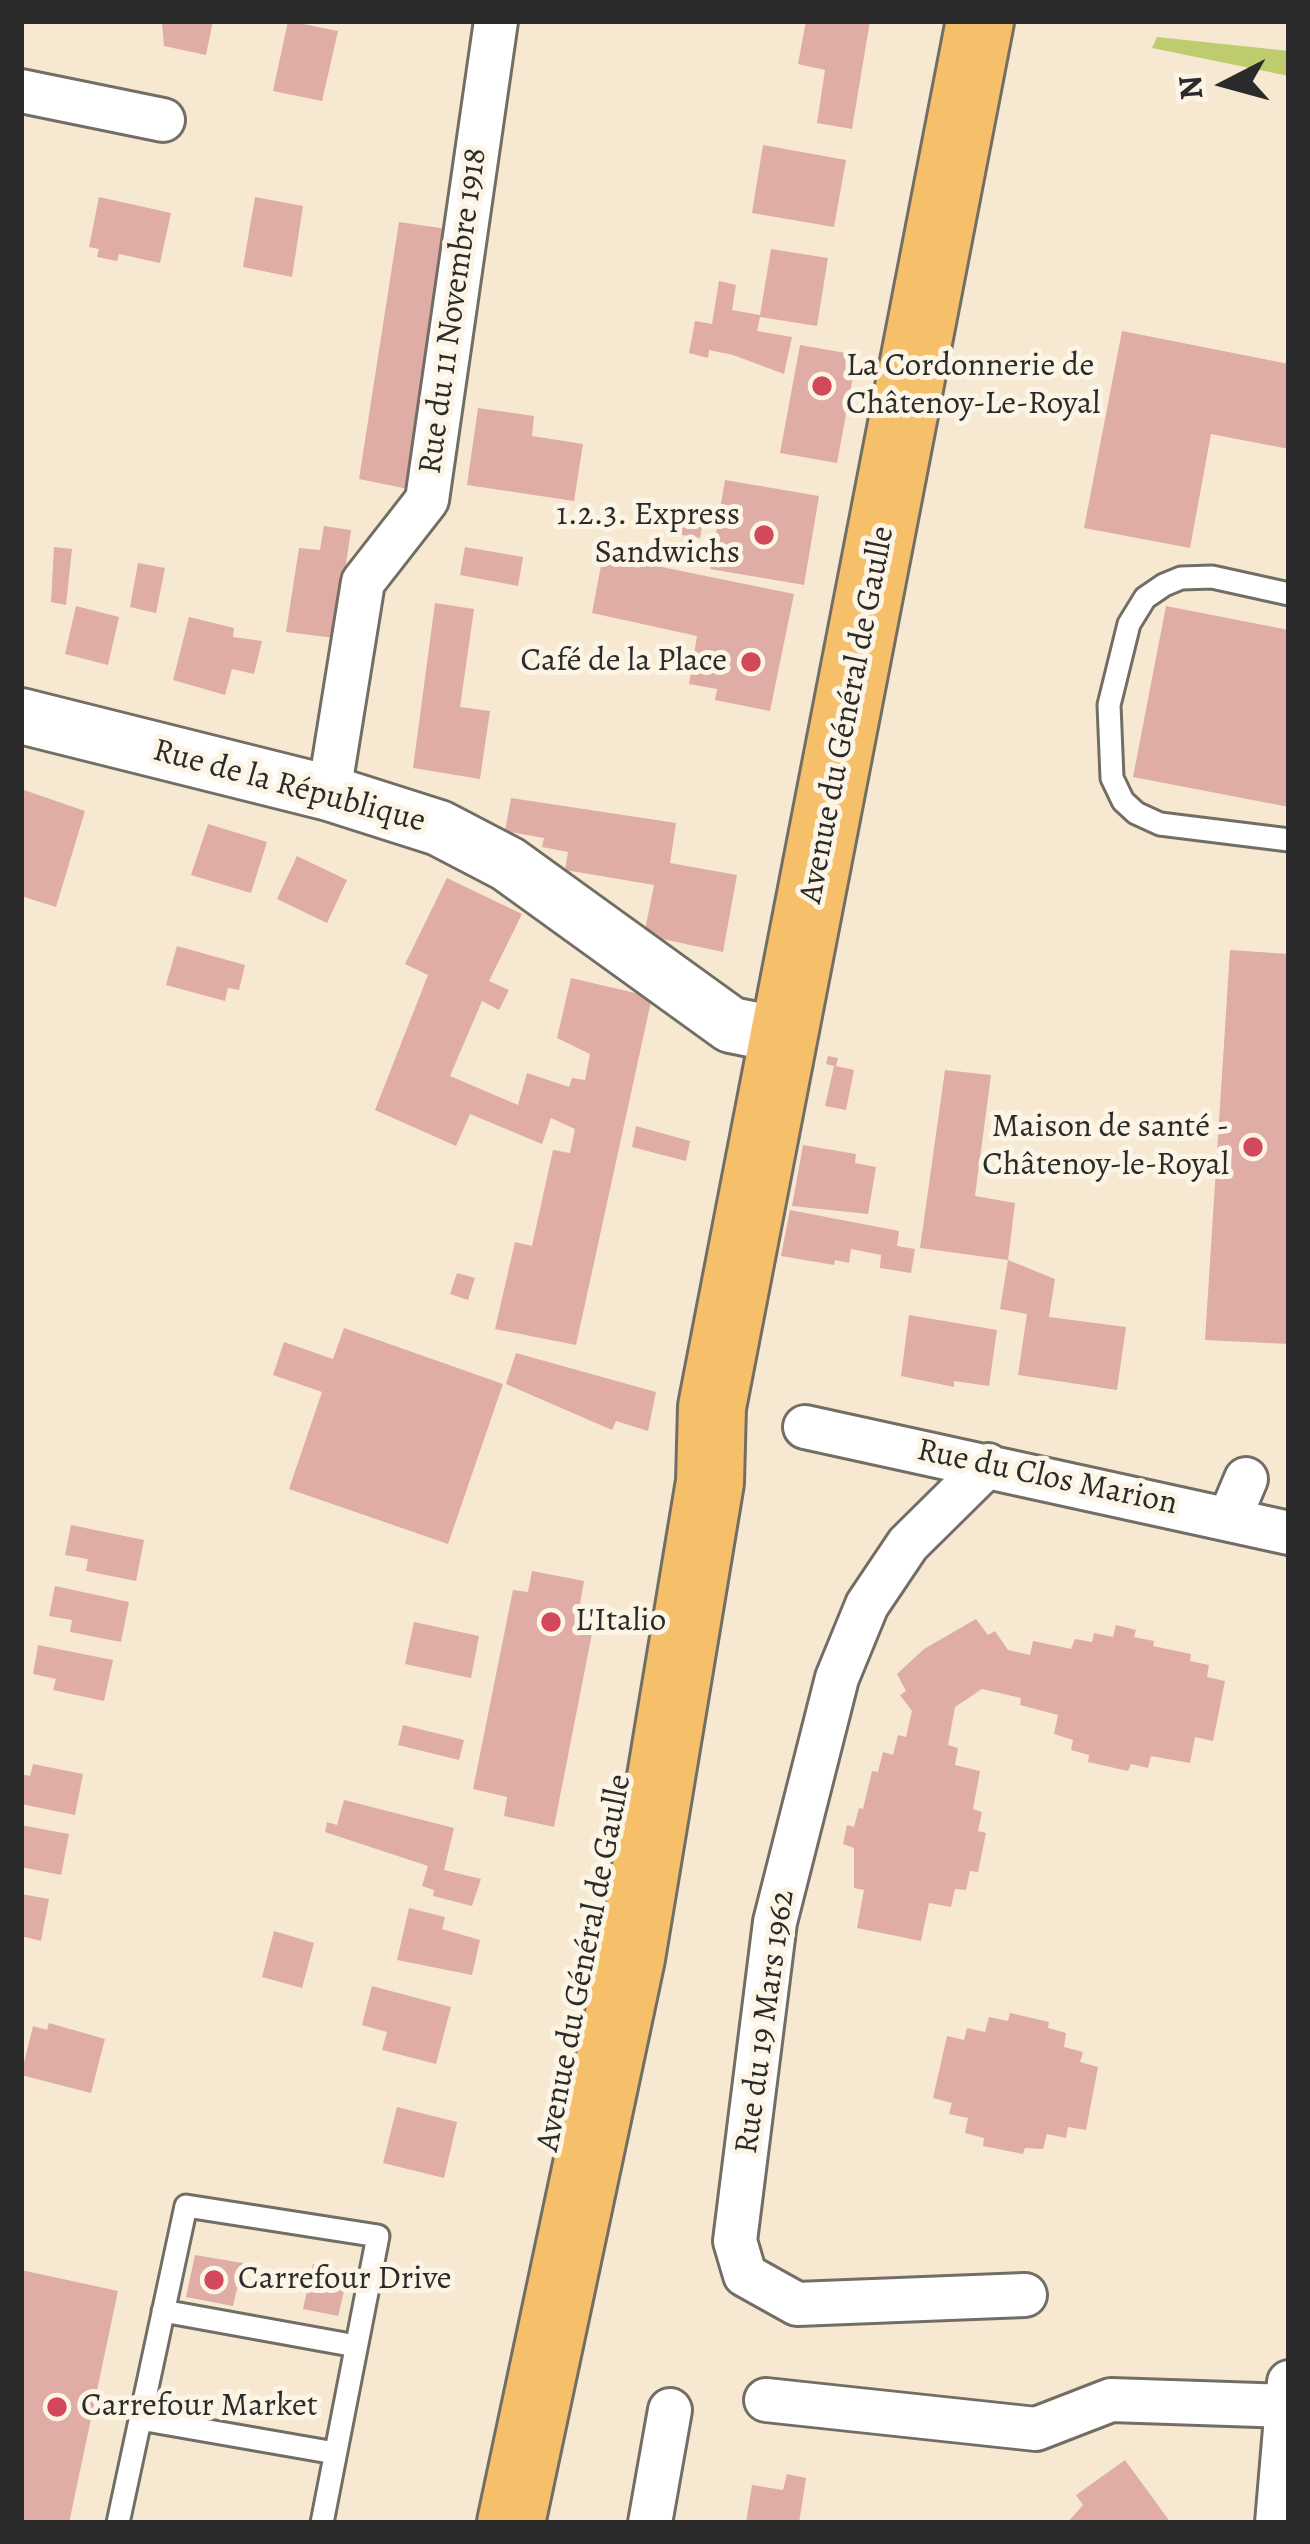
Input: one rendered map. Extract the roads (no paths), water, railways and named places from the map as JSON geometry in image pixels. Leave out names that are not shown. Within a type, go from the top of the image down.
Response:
[{"type":"main road","name":"Avenue du Général de Gaulle","points":[[511,2523],[631,1958],[710,1482],[712,1407],[980,21]]},
{"type":"main road","name":"Avenue du Général de Gaulle","points":[[467,2523],[529,2260],[672,1506],[712,1407]]},
{"type":"street","name":"Rue du 11 Novembre 1918","points":[[329,793],[363,582],[427,500],[496,21]]},
{"type":"street","points":[[21,91],[164,120]]},
{"type":"street","name":"Rue de la République","points":[[21,716],[329,793],[439,828],[508,863],[731,1025],[786,1036]]},
{"type":"street","name":"Rue du Clos Marion","points":[[805,1427],[988,1465],[1238,1498],[1289,1533]]},
{"type":"street","name":"Rue du 19 Mars 1962","points":[[988,1465],[908,1544],[867,1605],[836,1678],[775,1922],[735,2241],[745,2275],[797,2304],[1024,2295]]},
{"type":"street","points":[[1277,2523],[1289,2382]]},
{"type":"street","points":[[766,2400],[1036,2428],[1111,2400],[1288,2425]]},
{"type":"street","points":[[650,2523],[670,2410]]},
{"type":"lane","points":[[1289,594],[1212,577],[1164,585],[1145,598],[1129,624],[1109,705],[1112,778],[1123,802],[1136,813],[1160,824],[1289,840]]},
{"type":"lane","points":[[118,2523],[186,2206],[378,2236],[322,2523]]},
{"type":"lane","points":[[164,2311],[356,2346]]},
{"type":"lane","points":[[140,2419],[335,2453]]},
{"type":"place","name":"La Cordonnerie de Châtenoy-Le-Royal","points":[[822,386]]},
{"type":"place","name":"1.2.3. Express Sandwichs","points":[[764,535]]},
{"type":"place","name":"Café de la Place","points":[[751,662]]},
{"type":"place","name":"Maison de santé - Châtenoy-le-Royal","points":[[1253,1147]]},
{"type":"place","name":"L'Italio","points":[[551,1622]]},
{"type":"place","name":"Carrefour Drive","points":[[214,2280]]},
{"type":"place","name":"Carrefour Market","points":[[57,2407]]}]
